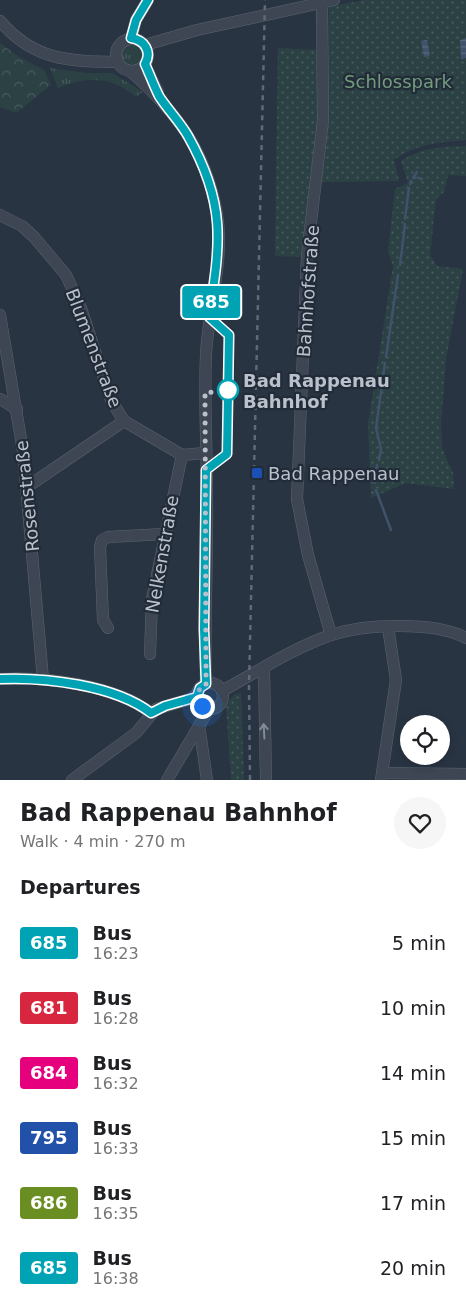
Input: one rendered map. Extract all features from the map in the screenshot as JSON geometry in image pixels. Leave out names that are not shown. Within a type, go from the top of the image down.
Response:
[{"type":"street","points":[[131,38],[136,20],[148,0]]},
{"type":"street","points":[[130,70],[138,70],[146,55],[179,36],[334,0]]},
{"type":"street","name":"Bahnhofstraße","points":[[322,3],[323,120],[307,256],[296,498],[308,555],[331,635]]},
{"type":"street","points":[[0,21],[10,33],[41,54],[86,62],[118,57]]},
{"type":"street","points":[[118,57],[122,43],[131,38],[139,40],[146,55],[159,96]]},
{"type":"street","points":[[118,57],[159,96],[187,134],[205,170],[219,228],[217,266],[207,336],[205,454],[207,494],[204,629],[206,684]]},
{"type":"street","name":"Blumenstraße","points":[[0,215],[22,226],[34,237],[66,276],[81,308],[110,400],[124,421],[182,455]]},
{"type":"street","name":"Rosenstraße","points":[[0,315],[17,409],[27,487],[43,679]]},
{"type":"street","points":[[0,399],[17,409]]},
{"type":"street","points":[[27,487],[124,421]]},
{"type":"street","points":[[182,455],[205,454]]},
{"type":"street","name":"Nelkenstraße","points":[[150,654],[152,599],[164,534],[182,455]]},
{"type":"street","points":[[108,628],[103,620],[100,547],[102,540],[108,537],[164,534]]},
{"type":"street","points":[[388,626],[396,680],[382,776],[466,774]]},
{"type":"street","points":[[222,691],[331,635],[388,626],[434,628],[456,633],[466,638]]},
{"type":"street","points":[[264,669],[266,780]]},
{"type":"street","points":[[0,679],[43,679],[72,683],[133,701],[151,713]]},
{"type":"street","points":[[206,684],[214,684],[222,691],[221,703],[216,708],[208,709],[200,704],[197,697],[200,688],[206,684]]},
{"type":"street","points":[[72,780],[136,733],[151,713],[165,706],[197,697]]},
{"type":"street","points":[[167,780],[208,709]]},
{"type":"street","points":[[200,725],[207,780]]},
{"type":"green space","name":"Schlosspark","points":[[364,0],[466,0],[466,140],[428,145],[403,154],[394,160],[399,181],[321,182],[328,119],[329,7]]},
{"type":"green space","points":[[0,43],[19,57],[44,70],[51,85],[16,113],[0,107]]},
{"type":"green space","points":[[132,44],[140,47],[143,55],[140,63],[132,66],[124,63],[121,55],[124,47]]},
{"type":"green space","points":[[278,48],[320,50],[319,118],[301,257],[275,256]]},
{"type":"green space","points":[[50,68],[87,73],[112,73],[143,92],[136,97],[118,85],[99,80],[79,81],[58,88]]},
{"type":"green space","points":[[466,146],[466,176],[448,175],[444,192],[436,199],[430,255],[437,266],[463,269],[446,359],[441,424],[442,448],[453,473],[454,489],[406,483],[371,498],[368,424],[393,266],[388,252],[395,189],[408,183],[401,161],[424,150]]},
{"type":"green space","points":[[241,693],[244,780],[231,780],[226,704],[234,695]]},
{"type":"water","points":[[466,38],[466,58],[461,59],[460,40]]},
{"type":"water","points":[[427,40],[430,56],[424,57],[421,41]]},
{"type":"waterway","points":[[415,178],[413,178],[417,172]]},
{"type":"waterway","points":[[405,219],[409,188]]},
{"type":"waterway","points":[[400,265],[405,224]]},
{"type":"waterway","points":[[386,357],[398,275]]},
{"type":"waterway","points":[[379,460],[381,449],[376,428],[385,363]]},
{"type":"waterway","points":[[375,483],[377,465]]},
{"type":"waterway","points":[[376,490],[391,530]]},
{"type":"railway","points":[[250,780],[249,686],[265,0]]},
{"type":"bus line","name":"685","points":[[0,679],[43,679],[72,683],[133,701],[151,713],[156,709],[197,697],[200,688],[206,684],[204,629],[206,470],[227,454],[229,335],[209,317],[217,266],[219,228],[216,208],[205,170],[187,134],[159,96],[145,64],[148,60],[148,50],[142,42],[131,38],[136,20],[148,0]]},
{"type":"place","name":"Bad Rappenau Bahnhof","points":[[228,390]]},
{"type":"place","name":"Bad Rappenau","points":[[257,473]]},
{"type":"route","points":[[202,706],[197,697],[200,688],[206,684],[204,629],[207,494],[204,432],[205,393],[228,390]]}]
